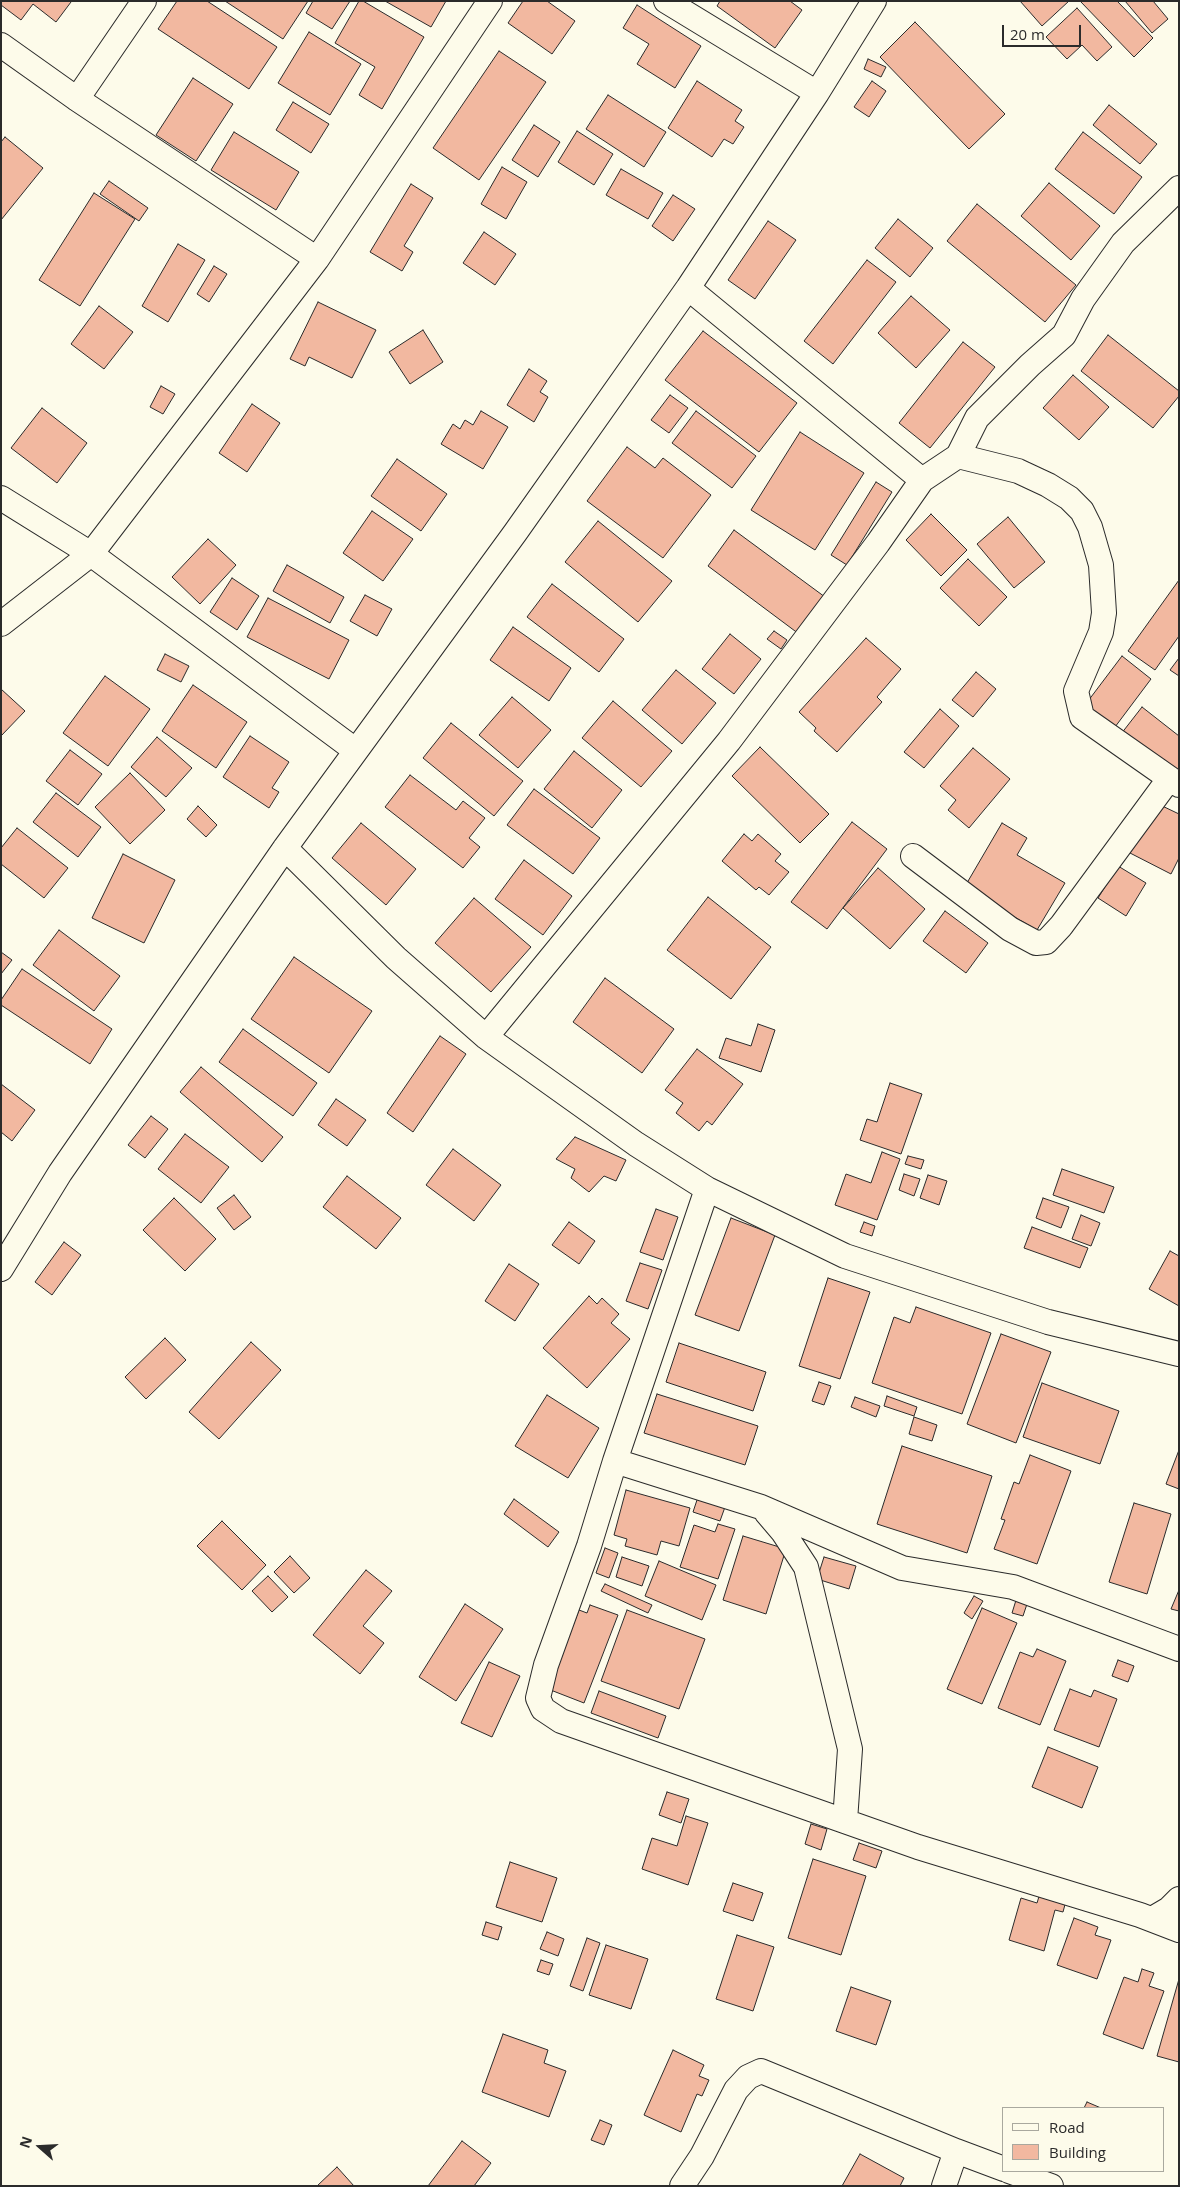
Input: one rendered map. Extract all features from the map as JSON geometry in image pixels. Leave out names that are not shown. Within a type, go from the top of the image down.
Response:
[{"type":"street","points":[[77,99],[144,1]]},
{"type":"street","points":[[1,624],[91,554],[317,259],[490,1]]},
{"type":"street","points":[[666,1],[817,94]]},
{"type":"street","points":[[1,1270],[60,1173],[285,848],[515,533],[688,288],[817,94],[874,1]]},
{"type":"street","points":[[1,44],[77,99],[317,259]]},
{"type":"street","points":[[486,1037],[729,741],[922,480],[958,456],[977,418],[1030,365],[1064,335],[1083,299],[1123,243],[1179,188]]},
{"type":"street","points":[[688,288],[922,480]]},
{"type":"street","points":[[913,856],[1010,929],[1036,943],[1046,942],[1062,926],[1174,782],[1082,717],[1076,691],[1102,632],[1104,613],[1101,565],[1090,527],[1082,511],[1069,498],[1048,485],[1018,471],[958,456]]},
{"type":"street","points":[[1,498],[91,554],[355,750]]},
{"type":"street","points":[[285,848],[396,958],[486,1037],[636,1144],[707,1189],[845,1256],[1048,1322],[1162,1348],[1179,1354]]},
{"type":"street","points":[[707,1189],[615,1461],[589,1546],[546,1665],[538,1698],[543,1709],[561,1721],[918,1847],[1152,1919],[1179,1930]]},
{"type":"street","points":[[615,1461],[761,1507],[902,1568],[1013,1587],[1179,1650]]},
{"type":"street","points":[[761,1507],[783,1532],[806,1568],[850,1749],[845,1821]]},
{"type":"street","points":[[1152,1919],[1179,1899]]},
{"type":"street","points":[[682,2186],[702,2156],[736,2090],[748,2077],[761,2072],[1002,2168]]},
{"type":"street","points":[[944,2186],[956,2151]]},
{"type":"street","points":[[1012,2172],[1051,2186]]},
{"type":"building","points":[[1,1],[71,2],[56,22],[33,4],[21,20],[1,5]]},
{"type":"building","points":[[177,1],[207,1],[277,47],[249,89],[158,29]]},
{"type":"building","points":[[225,1],[308,1],[283,39]]},
{"type":"building","points":[[313,1],[350,1],[332,29],[306,13]]},
{"type":"building","points":[[359,1],[363,1],[424,37],[382,109],[359,95],[375,67],[335,43]]},
{"type":"building","points":[[385,1],[446,1],[431,27]]},
{"type":"building","points":[[523,1],[547,1],[575,21],[552,54],[508,23]]},
{"type":"building","points":[[720,1],[790,1],[802,10],[775,48],[717,6]]},
{"type":"building","points":[[1020,1],[1069,1],[1042,26]]},
{"type":"building","points":[[1080,1],[1117,1],[1153,38],[1134,57]]},
{"type":"building","points":[[1125,1],[1153,1],[1168,19],[1152,33]]},
{"type":"building","points":[[637,5],[701,46],[675,88],[637,64],[649,44],[623,28]]},
{"type":"building","points":[[1077,8],[1112,47],[1097,61],[1082,45],[1067,59],[1046,37]]},
{"type":"building","points":[[915,22],[1005,114],[969,149],[880,57]]},
{"type":"building","points":[[309,32],[361,64],[330,115],[278,83]]},
{"type":"building","points":[[499,51],[546,82],[479,180],[433,148]]},
{"type":"building","points":[[868,59],[886,67],[881,77],[864,69]]},
{"type":"building","points":[[193,78],[233,104],[196,161],[156,135]]},
{"type":"building","points":[[697,81],[742,110],[735,121],[744,127],[733,144],[724,139],[712,157],[668,128]]},
{"type":"building","points":[[872,81],[886,91],[869,117],[854,107]]},
{"type":"building","points":[[608,95],[666,132],[644,167],[586,129]]},
{"type":"building","points":[[293,102],[329,124],[311,153],[276,130]]},
{"type":"building","points":[[1109,105],[1157,144],[1140,164],[1093,125]]},
{"type":"building","points":[[534,125],[560,142],[538,177],[512,160]]},
{"type":"building","points":[[577,131],[613,154],[594,185],[558,162]]},
{"type":"building","points":[[234,132],[299,172],[276,210],[211,170]]},
{"type":"building","points":[[1083,132],[1142,177],[1114,214],[1055,169]]},
{"type":"building","points":[[5,137],[43,168],[1,220],[1,142]]},
{"type":"building","points":[[502,167],[527,182],[506,219],[481,204]]},
{"type":"building","points":[[621,169],[663,193],[648,219],[606,195]]},
{"type":"building","points":[[109,181],[148,208],[139,221],[100,194]]},
{"type":"building","points":[[1049,183],[1100,226],[1071,260],[1021,216]]},
{"type":"building","points":[[411,184],[433,198],[404,246],[413,252],[402,271],[370,252]]},
{"type":"building","points":[[94,193],[135,219],[80,306],[39,280]]},
{"type":"building","points":[[673,195],[695,209],[673,241],[652,226]]},
{"type":"building","points":[[977,204],[1076,285],[1045,322],[947,241]]},
{"type":"building","points":[[898,219],[933,248],[910,277],[875,248]]},
{"type":"building","points":[[768,221],[796,240],[755,299],[728,280]]},
{"type":"building","points":[[484,232],[516,254],[495,285],[463,263]]},
{"type":"building","points":[[178,244],[205,260],[168,322],[142,306]]},
{"type":"building","points":[[867,260],[896,282],[833,364],[804,341]]},
{"type":"building","points":[[214,266],[227,274],[209,302],[197,294]]},
{"type":"building","points":[[911,296],[950,330],[916,368],[878,333]]},
{"type":"building","points":[[318,302],[376,330],[352,378],[309,357],[305,366],[290,359]]},
{"type":"building","points":[[99,306],[133,332],[104,369],[71,344]]},
{"type":"building","points":[[423,330],[443,362],[410,384],[389,352]]},
{"type":"building","points":[[703,331],[797,403],[759,452],[665,380]]},
{"type":"building","points":[[1108,335],[1179,391],[1179,396],[1153,428],[1081,371]]},
{"type":"building","points":[[963,342],[995,367],[930,448],[899,423]]},
{"type":"building","points":[[529,369],[547,381],[540,392],[548,397],[534,422],[507,405]]},
{"type":"building","points":[[1073,375],[1109,407],[1079,440],[1043,408]]},
{"type":"building","points":[[161,386],[175,394],[163,414],[150,407]]},
{"type":"building","points":[[670,395],[688,408],[669,433],[651,420]]},
{"type":"building","points":[[252,404],[280,423],[247,472],[219,453]]},
{"type":"building","points":[[42,408],[87,443],[57,483],[11,448]]},
{"type":"building","points":[[481,411],[508,427],[483,469],[441,444],[453,424],[460,429],[465,420],[473,425]]},
{"type":"building","points":[[696,411],[756,456],[732,488],[672,443]]},
{"type":"building","points":[[800,432],[864,473],[815,550],[751,510]]},
{"type":"building","points":[[627,447],[655,468],[663,458],[711,495],[663,558],[587,501]]},
{"type":"building","points":[[397,459],[447,494],[421,531],[371,496]]},
{"type":"building","points":[[876,482],[892,492],[847,565],[831,555]]},
{"type":"building","points":[[372,511],[413,539],[383,581],[343,553]]},
{"type":"building","points":[[931,514],[967,550],[941,576],[906,540]]},
{"type":"building","points":[[1008,517],[1045,562],[1014,588],[977,544]]},
{"type":"building","points":[[598,521],[672,581],[638,622],[565,562]]},
{"type":"building","points":[[734,530],[825,597],[799,634],[708,566]]},
{"type":"building","points":[[208,539],[236,565],[200,604],[172,577]]},
{"type":"building","points":[[968,559],[1007,597],[979,626],[940,588]]},
{"type":"building","points":[[287,565],[344,597],[330,623],[273,591]]},
{"type":"building","points":[[232,578],[259,596],[237,630],[210,612]]},
{"type":"building","points":[[1179,580],[1179,636],[1155,670],[1128,651]]},
{"type":"building","points":[[552,584],[624,639],[599,672],[527,617]]},
{"type":"building","points":[[365,595],[392,609],[377,636],[350,621]]},
{"type":"building","points":[[268,598],[349,640],[329,679],[247,637]]},
{"type":"building","points":[[513,627],[571,668],[549,701],[490,660]]},
{"type":"building","points":[[774,631],[787,640],[781,649],[767,639]]},
{"type":"building","points":[[730,634],[761,659],[734,694],[702,669]]},
{"type":"building","points":[[866,638],[901,669],[877,697],[882,702],[837,752],[814,731],[816,728],[799,712]]},
{"type":"building","points":[[165,654],[189,666],[181,682],[157,670]]},
{"type":"building","points":[[1122,656],[1151,679],[1112,731],[1082,709]]},
{"type":"building","points":[[1179,658],[1179,676],[1170,670]]},
{"type":"building","points":[[676,670],[716,703],[682,744],[642,710]]},
{"type":"building","points":[[976,672],[996,689],[973,717],[952,700]]},
{"type":"building","points":[[105,676],[150,709],[108,766],[63,733]]},
{"type":"building","points":[[193,685],[247,722],[216,768],[162,731]]},
{"type":"building","points":[[1,689],[25,711],[1,736]]},
{"type":"building","points":[[512,697],[551,730],[518,768],[479,735]]},
{"type":"building","points":[[613,701],[672,751],[641,787],[582,738]]},
{"type":"building","points":[[1142,707],[1179,736],[1179,777],[1121,734]]},
{"type":"building","points":[[940,709],[959,726],[924,768],[904,752]]},
{"type":"building","points":[[451,723],[523,781],[494,816],[423,758]]},
{"type":"building","points":[[250,736],[289,762],[272,788],[279,792],[269,808],[223,777]]},
{"type":"building","points":[[157,737],[192,768],[166,797],[131,767]]},
{"type":"building","points":[[760,747],[829,814],[800,843],[732,776]]},
{"type":"building","points":[[973,748],[1010,779],[969,828],[948,810],[956,800],[940,786]]},
{"type":"building","points":[[70,750],[102,774],[78,805],[46,781]]},
{"type":"building","points":[[574,751],[622,790],[592,828],[544,789]]},
{"type":"building","points":[[130,773],[165,810],[130,844],[95,807]]},
{"type":"building","points":[[410,775],[456,810],[463,801],[485,818],[469,838],[480,847],[463,868],[385,807]]},
{"type":"building","points":[[534,789],[600,838],[573,874],[507,825]]},
{"type":"building","points":[[56,793],[101,827],[78,857],[33,822]]},
{"type":"building","points":[[1156,803],[1179,814],[1179,858],[1171,874],[1130,853]]},
{"type":"building","points":[[198,806],[217,825],[206,837],[187,819]]},
{"type":"building","points":[[852,822],[887,849],[827,929],[791,902]]},
{"type":"building","points":[[361,823],[416,869],[386,905],[332,858]]},
{"type":"building","points":[[1002,823],[1027,838],[1017,855],[1065,883],[1037,930],[964,888]]},
{"type":"building","points":[[17,828],[68,868],[44,898],[1,864],[1,848]]},
{"type":"building","points":[[744,834],[752,841],[758,834],[781,854],[775,861],[789,872],[769,895],[759,887],[756,890],[722,861]]},
{"type":"building","points":[[123,854],[175,880],[144,943],[92,918]]},
{"type":"building","points":[[524,860],[572,896],[543,935],[495,899]]},
{"type":"building","points":[[1118,866],[1146,883],[1126,916],[1098,898]]},
{"type":"building","points":[[878,868],[925,909],[890,949],[843,908]]},
{"type":"building","points":[[708,897],[771,947],[731,999],[667,950]]},
{"type":"building","points":[[474,898],[531,947],[491,992],[435,943]]},
{"type":"building","points":[[945,911],[988,943],[966,973],[923,941]]},
{"type":"building","points":[[59,930],[120,976],[94,1011],[33,965]]},
{"type":"building","points":[[1,952],[12,960],[1,974]]},
{"type":"building","points":[[294,957],[372,1011],[329,1073],[251,1019]]},
{"type":"building","points":[[22,969],[112,1029],[90,1064],[1,1005],[1,1000]]},
{"type":"building","points":[[605,978],[674,1029],[642,1073],[573,1022]]},
{"type":"building","points":[[758,1024],[775,1030],[761,1072],[719,1058],[726,1038],[751,1046]]},
{"type":"building","points":[[243,1029],[317,1083],[293,1116],[219,1062]]},
{"type":"building","points":[[440,1036],[466,1054],[413,1132],[387,1113]]},
{"type":"building","points":[[697,1049],[743,1084],[712,1125],[707,1121],[699,1131],[676,1113],[683,1103],[665,1090]]},
{"type":"building","points":[[201,1067],[283,1137],[262,1162],[180,1092]]},
{"type":"building","points":[[890,1083],[922,1094],[901,1154],[860,1140],[867,1119],[877,1122]]},
{"type":"building","points":[[1,1084],[35,1110],[12,1141],[1,1132]]},
{"type":"building","points":[[336,1099],[366,1120],[347,1146],[318,1125]]},
{"type":"building","points":[[151,1116],[168,1129],[145,1158],[128,1145]]},
{"type":"building","points":[[185,1134],[229,1167],[201,1203],[158,1169]]},
{"type":"building","points":[[575,1137],[626,1160],[616,1181],[604,1176],[589,1192],[571,1178],[575,1169],[556,1159]]},
{"type":"building","points":[[453,1149],[501,1185],[474,1221],[426,1185]]},
{"type":"building","points":[[882,1152],[900,1159],[877,1220],[835,1205],[846,1174],[871,1183]]},
{"type":"building","points":[[908,1156],[924,1160],[921,1169],[905,1164]]},
{"type":"building","points":[[1062,1169],[1114,1187],[1104,1213],[1053,1195]]},
{"type":"building","points":[[904,1174],[920,1179],[914,1196],[899,1190]]},
{"type":"building","points":[[928,1175],[947,1181],[939,1205],[920,1198]]},
{"type":"building","points":[[347,1176],[401,1218],[376,1249],[323,1207]]},
{"type":"building","points":[[234,1195],[251,1217],[234,1230],[217,1208]]},
{"type":"building","points":[[174,1198],[216,1239],[185,1271],[143,1230]]},
{"type":"building","points":[[1043,1198],[1069,1207],[1061,1228],[1036,1218]]},
{"type":"building","points":[[656,1209],[678,1217],[663,1260],[640,1252]]},
{"type":"building","points":[[1081,1215],[1100,1223],[1091,1246],[1072,1239]]},
{"type":"building","points":[[731,1218],[775,1235],[739,1331],[695,1315]]},
{"type":"building","points":[[569,1222],[595,1241],[579,1264],[552,1245]]},
{"type":"building","points":[[864,1222],[875,1226],[872,1236],[860,1232]]},
{"type":"building","points":[[1032,1227],[1088,1248],[1080,1268],[1024,1248]]},
{"type":"building","points":[[64,1242],[81,1255],[52,1295],[35,1282]]},
{"type":"building","points":[[1170,1251],[1179,1256],[1179,1306],[1149,1289]]},
{"type":"building","points":[[640,1263],[662,1270],[648,1309],[626,1301]]},
{"type":"building","points":[[509,1264],[539,1284],[515,1321],[485,1301]]},
{"type":"building","points":[[828,1278],[870,1292],[840,1379],[799,1366]]},
{"type":"building","points":[[589,1296],[597,1304],[602,1298],[619,1314],[611,1323],[630,1339],[587,1388],[543,1348]]},
{"type":"building","points":[[916,1307],[991,1333],[962,1414],[872,1383],[894,1317],[910,1323]]},
{"type":"building","points":[[1001,1334],[1051,1352],[1016,1443],[967,1424]]},
{"type":"building","points":[[165,1338],[186,1360],[146,1399],[125,1377]]},
{"type":"building","points":[[251,1342],[281,1370],[219,1439],[189,1412]]},
{"type":"building","points":[[679,1343],[766,1372],[753,1411],[666,1382]]},
{"type":"building","points":[[819,1382],[831,1386],[824,1405],[812,1401]]},
{"type":"building","points":[[1042,1383],[1119,1411],[1100,1464],[1023,1437]]},
{"type":"building","points":[[657,1394],[758,1426],[745,1465],[644,1433]]},
{"type":"building","points":[[547,1395],[599,1428],[568,1478],[515,1446]]},
{"type":"building","points":[[887,1396],[917,1407],[914,1416],[884,1406]]},
{"type":"building","points":[[855,1397],[880,1406],[876,1417],[851,1407]]},
{"type":"building","points":[[914,1417],[937,1425],[932,1441],[909,1434]]},
{"type":"building","points":[[902,1446],[992,1476],[967,1553],[877,1524]]},
{"type":"building","points":[[1179,1450],[1179,1489],[1166,1484]]},
{"type":"building","points":[[1030,1455],[1071,1471],[1037,1564],[994,1549],[1005,1520],[1001,1519],[1014,1482],[1019,1484]]},
{"type":"building","points":[[626,1490],[690,1508],[679,1546],[661,1541],[657,1555],[625,1546],[627,1539],[614,1535]]},
{"type":"building","points":[[698,1497],[725,1507],[720,1521],[693,1512]]},
{"type":"building","points":[[514,1499],[559,1532],[548,1547],[504,1514]]},
{"type":"building","points":[[1134,1503],[1171,1514],[1147,1594],[1109,1582]]},
{"type":"building","points":[[222,1521],[266,1565],[242,1590],[197,1546]]},
{"type":"building","points":[[718,1524],[735,1529],[718,1579],[680,1567],[694,1525],[715,1532]]},
{"type":"building","points":[[743,1536],[786,1549],[766,1614],[723,1600]]},
{"type":"building","points":[[605,1548],[618,1553],[609,1578],[596,1573]]},
{"type":"building","points":[[290,1556],[310,1578],[294,1593],[274,1572]]},
{"type":"building","points":[[622,1557],[649,1566],[642,1586],[616,1577]]},
{"type":"building","points":[[824,1557],[856,1566],[849,1589],[817,1579]]},
{"type":"building","points":[[659,1561],[716,1585],[702,1620],[645,1596]]},
{"type":"building","points":[[366,1570],[392,1591],[363,1626],[384,1643],[360,1674],[313,1635]]},
{"type":"building","points":[[268,1576],[288,1597],[272,1612],[252,1591]]},
{"type":"building","points":[[605,1584],[652,1605],[648,1613],[601,1591]]},
{"type":"building","points":[[1179,1590],[1179,1611],[1171,1609]]},
{"type":"building","points":[[974,1596],[983,1601],[972,1619],[964,1613]]},
{"type":"building","points":[[1017,1597],[1028,1601],[1023,1616],[1012,1613]]},
{"type":"building","points":[[465,1604],[503,1629],[456,1701],[419,1677]]},
{"type":"building","points":[[590,1605],[618,1615],[584,1703],[548,1689],[579,1610],[587,1613]]},
{"type":"building","points":[[982,1608],[1017,1623],[982,1704],[947,1689]]},
{"type":"building","points":[[627,1610],[705,1639],[679,1709],[601,1681]]},
{"type":"building","points":[[1037,1649],[1066,1661],[1040,1725],[998,1708],[1020,1652],[1033,1657]]},
{"type":"building","points":[[1118,1660],[1134,1666],[1128,1682],[1112,1676]]},
{"type":"building","points":[[489,1662],[520,1676],[492,1737],[461,1723]]},
{"type":"building","points":[[1070,1689],[1091,1697],[1094,1690],[1117,1699],[1099,1747],[1054,1730]]},
{"type":"building","points":[[599,1691],[666,1716],[658,1738],[591,1713]]},
{"type":"building","points":[[1048,1747],[1098,1767],[1082,1808],[1032,1787]]},
{"type":"building","points":[[667,1792],[689,1799],[681,1823],[659,1815]]},
{"type":"building","points":[[686,1816],[708,1823],[688,1885],[642,1869],[652,1838],[677,1846]]},
{"type":"building","points":[[811,1824],[827,1829],[821,1850],[805,1844]]},
{"type":"building","points":[[859,1843],[882,1851],[876,1868],[853,1860]]},
{"type":"building","points":[[813,1859],[866,1876],[841,1955],[788,1938]]},
{"type":"building","points":[[510,1862],[557,1878],[542,1922],[496,1907]]},
{"type":"building","points":[[733,1883],[763,1893],[753,1921],[723,1911]]},
{"type":"building","points":[[1041,1890],[1067,1897],[1063,1912],[1055,1910],[1044,1951],[1009,1940],[1021,1898],[1037,1903]]},
{"type":"building","points":[[1074,1918],[1098,1927],[1095,1935],[1111,1940],[1097,1979],[1057,1965]]},
{"type":"building","points":[[486,1922],[502,1927],[498,1940],[482,1935]]},
{"type":"building","points":[[547,1932],[564,1939],[558,1956],[540,1949]]},
{"type":"building","points":[[737,1935],[774,1947],[753,2011],[716,1999]]},
{"type":"building","points":[[587,1938],[600,1943],[583,1991],[570,1986]]},
{"type":"building","points":[[606,1945],[648,1959],[631,2009],[589,1995]]},
{"type":"building","points":[[541,1960],[553,1964],[549,1975],[537,1971]]},
{"type":"building","points":[[1142,1969],[1154,1973],[1149,1986],[1164,1991],[1143,2049],[1103,2034],[1124,1977],[1138,1982]]},
{"type":"building","points":[[1179,1979],[1179,2062],[1157,2056]]},
{"type":"building","points":[[851,1987],[891,2001],[876,2045],[836,2031]]},
{"type":"building","points":[[503,2034],[548,2050],[544,2063],[566,2071],[549,2117],[482,2092]]},
{"type":"building","points":[[673,2050],[704,2065],[699,2076],[709,2080],[702,2096],[697,2094],[681,2132],[644,2115]]},
{"type":"building","points":[[1087,2102],[1099,2107],[1084,2107]]},
{"type":"building","points":[[600,2120],[612,2125],[604,2145],[591,2140]]},
{"type":"building","points":[[462,2141],[491,2163],[474,2186],[428,2186]]},
{"type":"building","points":[[860,2154],[904,2178],[900,2186],[842,2186]]},
{"type":"building","points":[[337,2167],[354,2186],[317,2186]]}]
